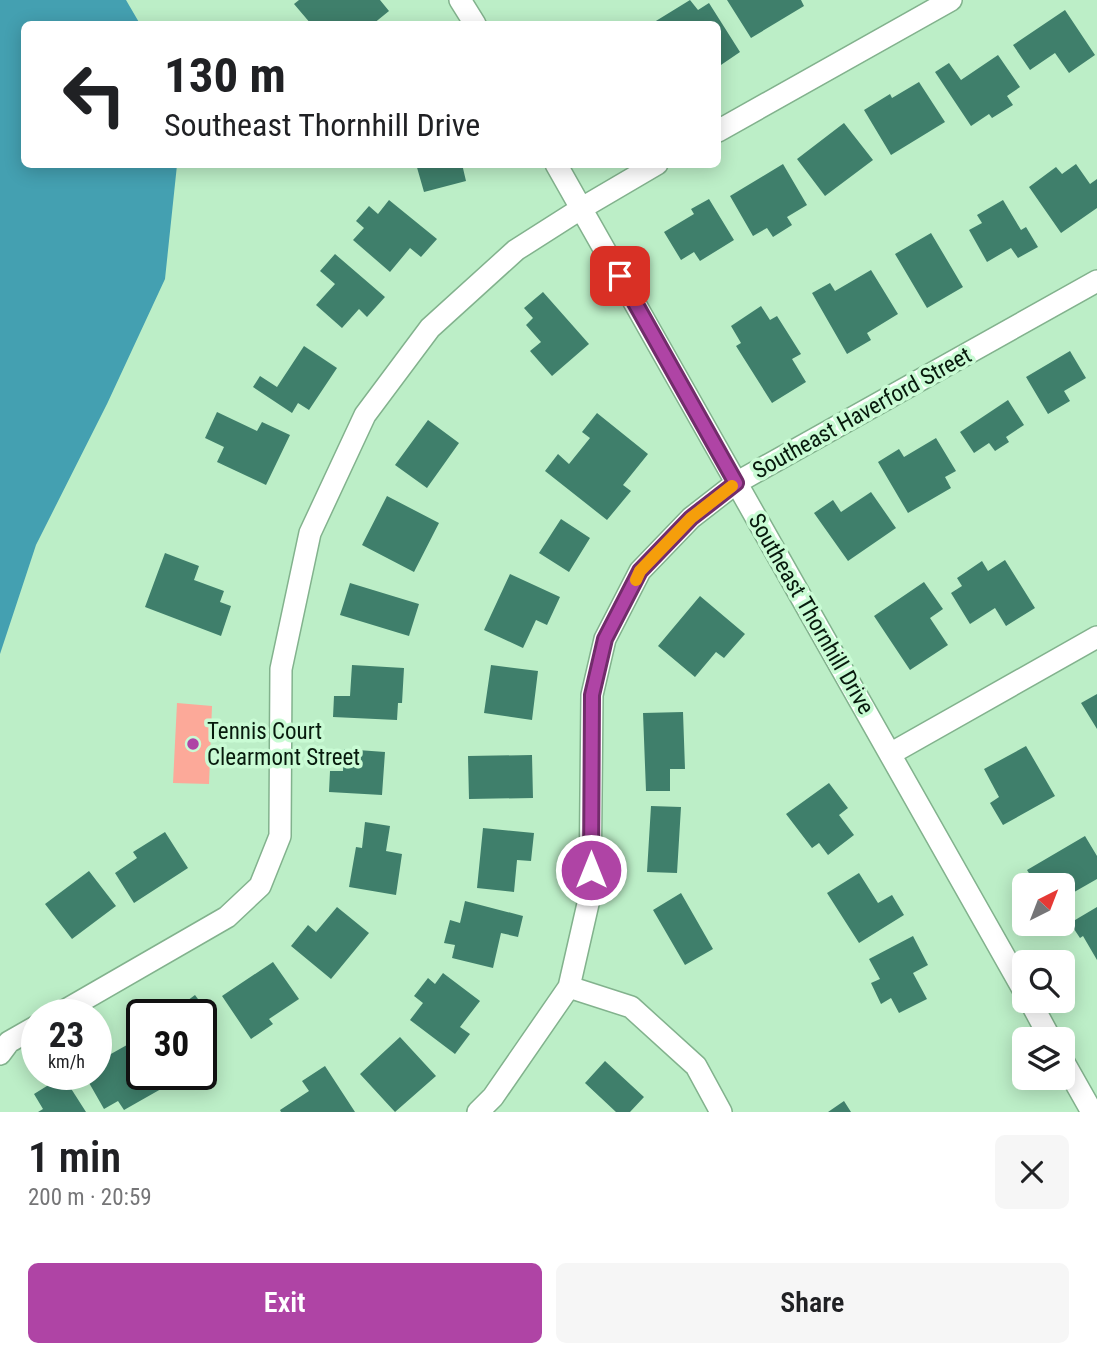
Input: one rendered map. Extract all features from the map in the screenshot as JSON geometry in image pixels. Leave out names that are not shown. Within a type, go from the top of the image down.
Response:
[{"type":"street","points":[[460,0],[473,21]]},
{"type":"street","points":[[721,129],[951,0]]},
{"type":"street","name":"Southeast Thornhill Drive","points":[[558,168],[1012,970]]},
{"type":"street","points":[[85,999],[227,917],[260,886],[280,836],[281,669],[310,533],[365,415],[430,328],[516,250],[650,168]]},
{"type":"street","name":"Southeast Haverford Street","points":[[478,1112],[493,1097],[569,987],[590,895],[592,695],[605,639],[640,571],[691,518],[736,483],[1097,281]]},
{"type":"street","points":[[890,754],[1097,637]]},
{"type":"street","points":[[569,987],[631,1007],[696,1066],[721,1112]]},
{"type":"street","points":[[0,1054],[9,1042],[21,1035]]},
{"type":"street","points":[[1075,1082],[1092,1112]]},
{"type":"shaded area","name":"Tennis Court Clearmont Street","points":[[177,703],[212,706],[209,784],[173,783]]},
{"type":"water","points":[[0,0],[126,0],[138,21],[21,21],[21,168],[177,168],[165,279],[107,404],[36,545],[0,654]]},
{"type":"building","points":[[299,0],[380,0],[389,11],[377,21],[308,21],[294,4]]},
{"type":"building","points":[[690,0],[698,10],[709,3],[720,21],[656,21]]},
{"type":"building","points":[[727,0],[801,0],[804,6],[751,38]]},
{"type":"building","points":[[1065,10],[1095,55],[1069,73],[1055,53],[1030,70],[1013,45]]},
{"type":"building","points":[[721,22],[740,52],[721,65]]},
{"type":"building","points":[[998,55],[1020,87],[1007,96],[1013,105],[992,118],[989,114],[971,126],[935,72],[949,63],[961,80]]},
{"type":"building","points":[[919,82],[945,122],[891,155],[864,110],[890,94],[892,98]]},
{"type":"building","points":[[844,123],[873,160],[825,196],[797,159]]},
{"type":"building","points":[[783,164],[807,205],[787,217],[792,225],[773,237],[767,228],[753,236],[730,196]]},
{"type":"building","points":[[1076,164],[1090,184],[1097,179],[1097,208],[1061,233],[1029,187],[1056,167],[1062,174]]},
{"type":"building","points":[[417,168],[463,168],[466,181],[424,192]]},
{"type":"building","points":[[709,199],[734,240],[700,261],[694,252],[681,260],[664,232],[694,214],[691,209]]},
{"type":"building","points":[[389,200],[437,239],[421,257],[410,248],[390,272],[353,240],[364,228],[356,221],[369,206],[378,214]]},
{"type":"building","points":[[1003,200],[1021,230],[1026,227],[1038,247],[1018,258],[1011,248],[987,262],[969,230],[982,223],[977,215]]},
{"type":"building","points":[[931,233],[963,287],[927,308],[895,254]]},
{"type":"building","points":[[335,254],[385,297],[367,317],[359,309],[342,328],[316,305],[335,284],[320,271]]},
{"type":"building","points":[[871,270],[898,314],[867,333],[871,340],[847,354],[812,293],[830,283],[835,291]]},
{"type":"building","points":[[543,292],[589,344],[552,376],[530,351],[541,342],[526,325],[533,318],[524,308]]},
{"type":"building","points":[[761,306],[770,320],[777,316],[801,354],[792,359],[806,382],[772,403],[736,346],[741,343],[731,326]]},
{"type":"building","points":[[304,346],[337,368],[309,410],[298,403],[292,413],[253,387],[260,376],[277,387]]},
{"type":"building","points":[[1070,351],[1086,378],[1064,391],[1070,401],[1048,414],[1026,377]]},
{"type":"building","points":[[1008,400],[1024,425],[1006,437],[1009,442],[995,451],[989,443],[974,453],[960,432]]},
{"type":"building","points":[[217,412],[257,431],[262,422],[290,435],[266,485],[217,462],[224,447],[205,438]]},
{"type":"building","points":[[597,413],[648,454],[623,485],[631,491],[607,520],[545,471],[558,454],[569,464],[590,438],[582,432]]},
{"type":"building","points":[[428,420],[459,443],[427,488],[395,465]]},
{"type":"building","points":[[936,438],[956,471],[945,477],[951,488],[908,513],[878,462],[899,449],[904,457]]},
{"type":"building","points":[[871,492],[896,528],[848,561],[814,513],[833,500],[841,512]]},
{"type":"building","points":[[387,496],[439,523],[414,572],[362,545]]},
{"type":"building","points":[[561,519],[590,538],[569,572],[539,553]]},
{"type":"building","points":[[165,553],[199,566],[194,580],[224,591],[220,602],[231,606],[221,636],[145,607]]},
{"type":"building","points":[[1005,560],[1035,608],[1006,626],[995,608],[970,624],[951,593],[962,586],[957,578],[982,561],[988,571]]},
{"type":"building","points":[[510,574],[560,597],[547,625],[536,620],[523,648],[484,630]]},
{"type":"building","points":[[924,582],[943,609],[930,618],[948,645],[910,670],[874,616]]},
{"type":"building","points":[[350,583],[419,604],[409,636],[340,615]]},
{"type":"building","points":[[700,596],[745,634],[724,658],[716,652],[695,677],[658,646]]},
{"type":"building","points":[[352,665],[404,668],[402,703],[398,703],[397,720],[333,717],[334,696],[350,696]]},
{"type":"building","points":[[491,665],[538,671],[532,720],[484,713]]},
{"type":"building","points":[[1097,694],[1097,729],[1081,703]]},
{"type":"building","points":[[683,712],[685,769],[670,769],[670,791],[646,791],[643,713]]},
{"type":"building","points":[[1026,746],[1055,796],[1003,825],[990,803],[999,797],[984,769]]},
{"type":"building","points":[[344,749],[385,752],[382,795],[329,792],[330,771],[343,771]]},
{"type":"building","points":[[532,755],[533,798],[469,799],[468,756]]},
{"type":"building","points":[[829,783],[848,808],[839,815],[854,835],[828,855],[819,843],[812,848],[786,814]]},
{"type":"building","points":[[651,806],[681,807],[677,873],[647,872]]},
{"type":"building","points":[[365,822],[390,826],[386,851],[402,854],[396,895],[349,887],[356,847],[362,848]]},
{"type":"building","points":[[483,828],[534,833],[531,861],[517,860],[514,892],[477,888]]},
{"type":"building","points":[[165,832],[188,868],[134,903],[115,873],[137,858],[133,852]]},
{"type":"building","points":[[1085,836],[1097,856],[1097,879],[1075,892],[1075,873],[1029,873],[1027,870]]},
{"type":"building","points":[[89,871],[116,906],[72,939],[45,904]]},
{"type":"building","points":[[859,873],[878,903],[892,895],[904,915],[859,943],[827,893]]},
{"type":"building","points":[[681,893],[713,949],[685,965],[653,910]]},
{"type":"building","points":[[465,901],[523,916],[518,937],[501,933],[493,968],[452,958],[455,945],[444,943],[450,920],[460,923]]},
{"type":"building","points":[[337,907],[369,933],[331,979],[291,946],[308,925],[316,932]]},
{"type":"building","points":[[1097,907],[1097,960],[1083,936],[1080,938],[1075,930],[1075,920]]},
{"type":"building","points":[[913,936],[928,965],[913,973],[927,999],[899,1013],[891,998],[881,1004],[871,983],[880,979],[869,959]]},
{"type":"building","points":[[273,962],[299,999],[269,1019],[273,1024],[251,1039],[222,996]]},
{"type":"building","points":[[443,973],[480,1001],[460,1027],[470,1034],[455,1054],[410,1020],[423,1003],[414,996],[428,978],[435,984]]},
{"type":"building","points":[[400,1037],[436,1076],[395,1112],[360,1074]]},
{"type":"building","points":[[126,1046],[126,1090],[159,1090],[124,1110],[118,1101],[104,1109],[93,1090],[112,1090],[112,1053]]},
{"type":"building","points":[[605,1061],[644,1097],[630,1112],[616,1112],[585,1083]]},
{"type":"building","points":[[325,1066],[355,1112],[281,1112],[280,1110],[309,1091],[302,1081]]},
{"type":"building","points":[[40,1090],[72,1090],[86,1112],[38,1112],[43,1109],[34,1094]]},
{"type":"building","points":[[844,1101],[851,1112],[828,1112]]},
{"type":"slow traffic","points":[[636,580],[640,571],[691,518],[732,486]]},
{"type":"place","name":"Tennis Court Clearmont Street","points":[[193,744]]},
{"type":"route","points":[[591,870],[592,695],[605,639],[640,571],[691,518],[736,483],[620,276]]}]
